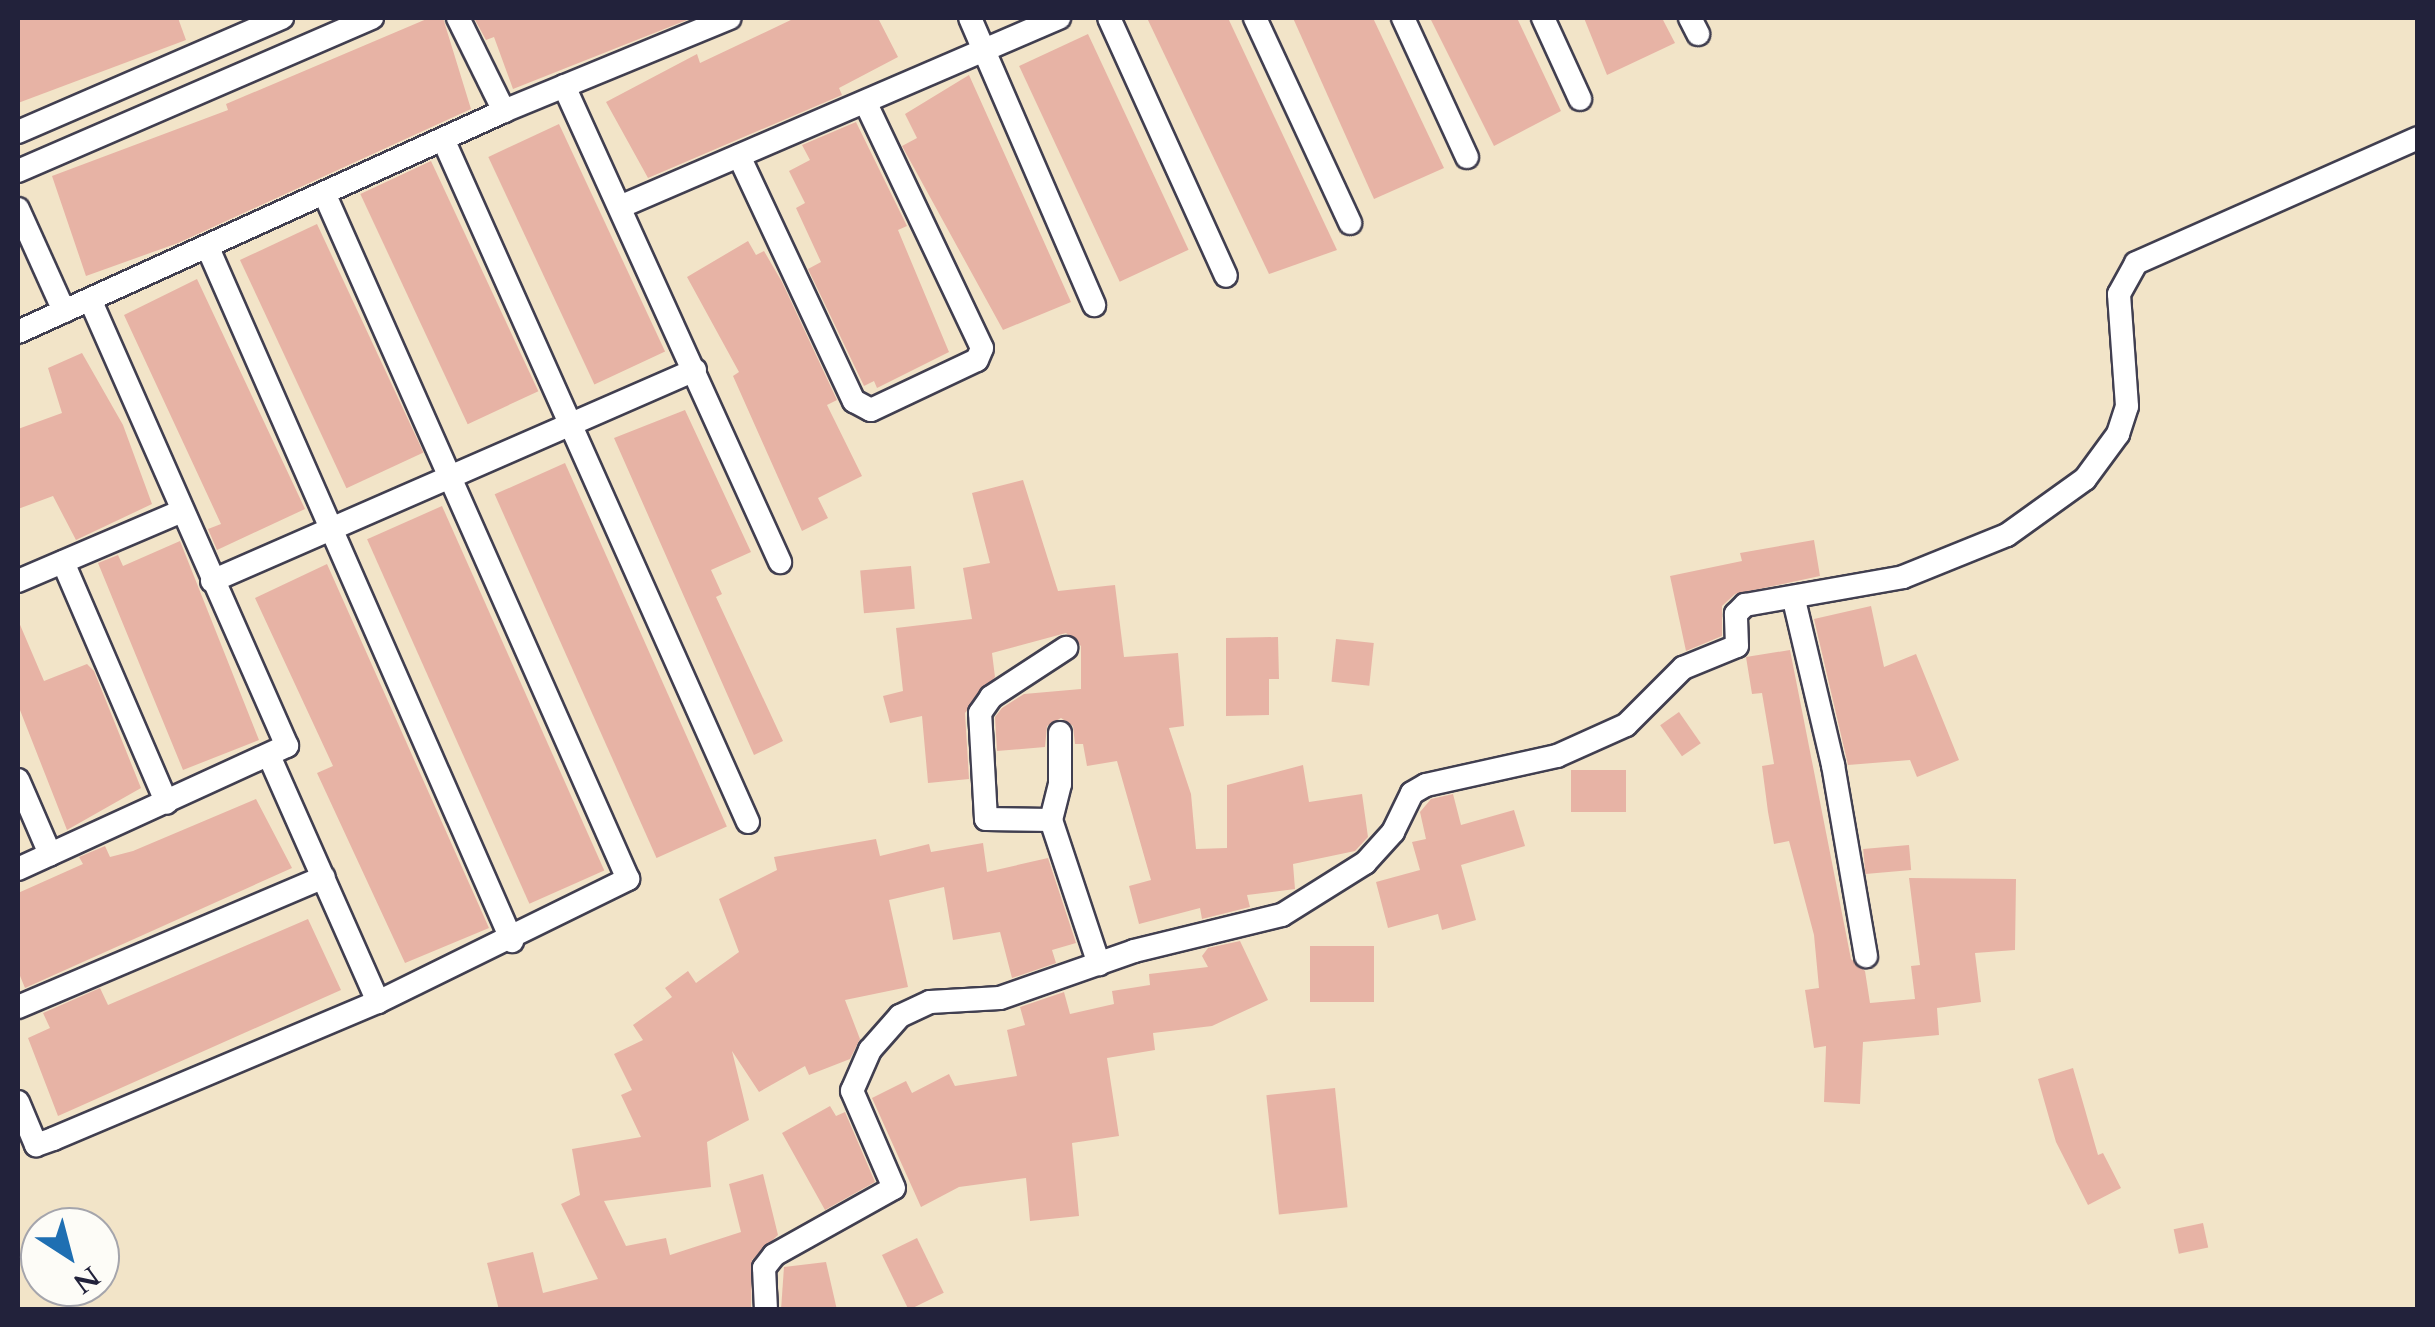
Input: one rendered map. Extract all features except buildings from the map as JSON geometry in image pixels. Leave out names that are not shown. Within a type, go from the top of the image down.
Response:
[{"type":"street","points":[[18,132],[282,18]]},
{"type":"street","points":[[18,170],[372,18]]},
{"type":"street","points":[[458,18],[504,111]]},
{"type":"street","points":[[18,332],[504,111],[730,18]]},
{"type":"street","points":[[970,18],[1094,305]]},
{"type":"street","points":[[622,206],[983,47],[1060,18]]},
{"type":"street","points":[[1109,18],[1226,276]]},
{"type":"street","points":[[1255,18],[1350,223]]},
{"type":"street","points":[[1403,18],[1466,157]]},
{"type":"street","points":[[1543,18],[1580,98]]},
{"type":"street","points":[[564,86],[622,206],[780,562]]},
{"type":"street","points":[[739,156],[854,401],[871,410],[977,360],[982,348],[865,102]]},
{"type":"street","points":[[766,1310],[764,1268],[774,1255],[894,1188],[852,1091],[880,1035],[914,1007],[1000,998],[1099,964],[1282,916],[1365,863],[1393,832],[1412,793],[1556,756],[1626,726],[1683,668],[1737,646],[1736,614],[1746,604],[1794,600],[1958,560],[2050,506],[2107,456],[2127,406],[2119,294],[2136,263],[2418,138]]},
{"type":"street","points":[[443,139],[748,822]]},
{"type":"street","points":[[18,1102],[36,1145],[378,1002],[512,941],[628,879],[324,193]]},
{"type":"street","points":[[18,210],[64,312]]},
{"type":"street","points":[[208,248],[512,941]]},
{"type":"street","points":[[18,868],[287,750],[286,737],[212,581],[90,299]]},
{"type":"street","points":[[212,581],[695,370]]},
{"type":"street","points":[[18,581],[182,511]]},
{"type":"street","points":[[63,562],[167,803]]},
{"type":"street","points":[[1794,600],[1833,765],[1866,956]]},
{"type":"street","points":[[1051,820],[986,819],[980,713],[991,697],[1066,648]]},
{"type":"street","points":[[1060,732],[1060,784],[1051,820],[1099,964]]},
{"type":"street","points":[[270,758],[378,1002]]},
{"type":"street","points":[[18,780],[50,854]]},
{"type":"street","points":[[18,1007],[324,877]]}]
